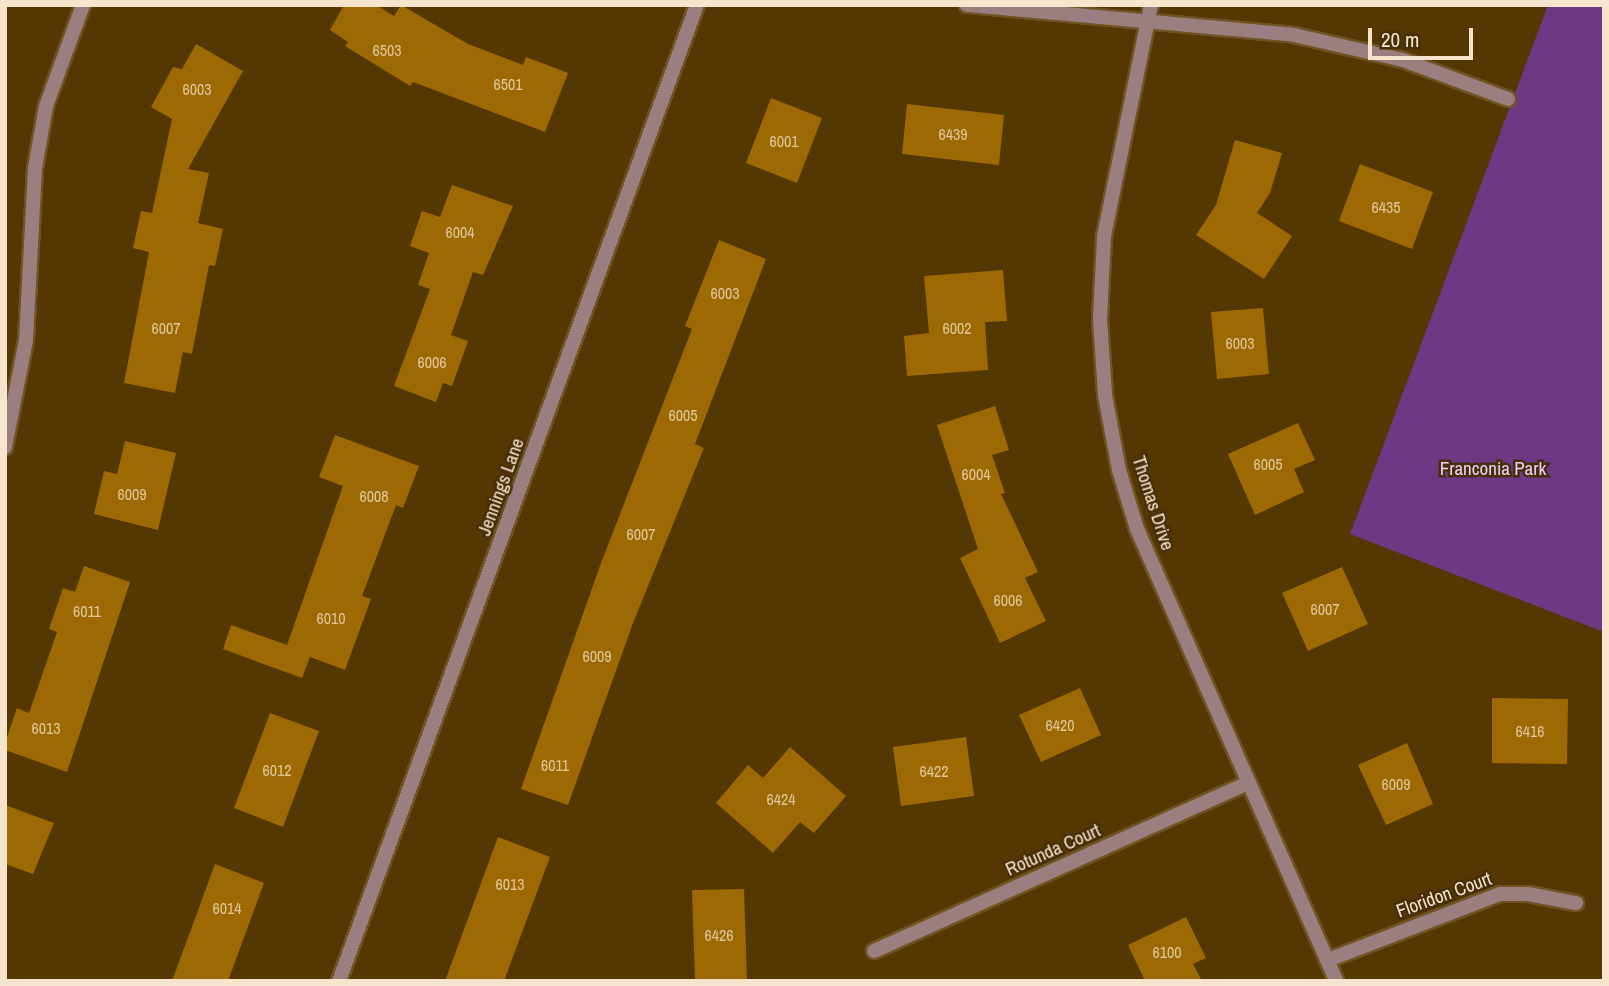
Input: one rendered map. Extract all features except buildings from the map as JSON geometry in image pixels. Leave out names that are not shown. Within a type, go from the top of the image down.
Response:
[{"type":"street","points":[[5,447],[26,340],[35,167],[46,106],[83,5]]},
{"type":"street","name":"Jennings Lane","points":[[339,981],[697,5]]},
{"type":"street","points":[[967,5],[1341,44],[1403,60],[1508,99]]},
{"type":"street","name":"Thomas Drive","points":[[1151,5],[1104,237],[1100,319],[1105,395],[1119,470],[1137,529],[1336,981]]},
{"type":"street","name":"Rotunda Court","points":[[874,951],[1248,783]]},
{"type":"street","name":"Floridon Court","points":[[1328,960],[1500,894],[1539,895],[1576,903]]},
{"type":"green space","name":"Franconia Park","points":[[1548,5],[1604,5],[1604,632],[1350,534]]}]
